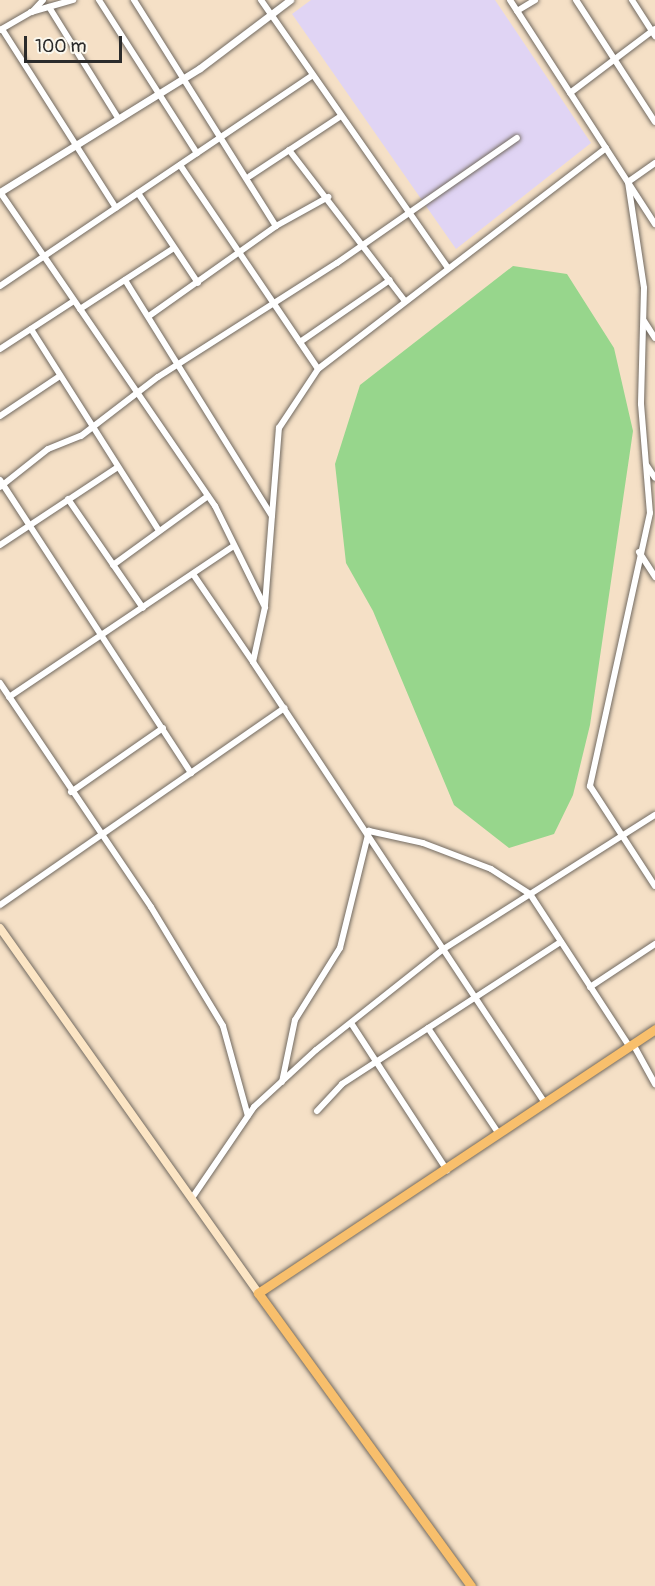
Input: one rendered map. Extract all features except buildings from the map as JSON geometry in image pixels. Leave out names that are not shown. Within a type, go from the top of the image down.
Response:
[{"type":"main road","points":[[0,927],[258,1293],[471,1586]]},
{"type":"main road","points":[[258,1293],[447,1170],[655,1029]]},
{"type":"street","points":[[31,12],[43,0]]},
{"type":"street","points":[[73,0],[31,12],[1,29],[116,208]]},
{"type":"street","points":[[99,0],[197,153]]},
{"type":"street","points":[[134,0],[250,176],[276,226]]},
{"type":"street","points":[[261,0],[447,267]]},
{"type":"street","points":[[265,607],[208,496],[0,192],[184,77],[290,0]]},
{"type":"street","points":[[510,0],[655,224]]},
{"type":"street","points":[[517,11],[535,0]]},
{"type":"street","points":[[576,0],[655,122]]},
{"type":"street","points":[[570,93],[654,32],[632,0]]},
{"type":"street","points":[[49,7],[118,118]]},
{"type":"street","points":[[0,286],[313,75]]},
{"type":"street","points":[[250,176],[341,116]]},
{"type":"street","points":[[191,773],[1,484],[48,449],[93,426],[181,362],[364,245],[517,138]]},
{"type":"street","points":[[252,662],[265,607],[279,428],[318,369],[447,267],[606,148]]},
{"type":"street","points":[[289,150],[328,197],[405,301]]},
{"type":"street","points":[[628,182],[655,163]]},
{"type":"street","points":[[180,165],[318,369]]},
{"type":"street","points":[[628,182],[644,288],[646,465],[650,513],[639,552],[590,786],[655,886]]},
{"type":"street","points":[[138,193],[198,284]]},
{"type":"street","points":[[149,316],[241,255],[276,226],[328,197]]},
{"type":"street","points":[[80,309],[174,248]]},
{"type":"street","points":[[125,280],[181,362],[272,517]]},
{"type":"street","points":[[300,342],[390,280]]},
{"type":"street","points":[[0,349],[74,301]]},
{"type":"street","points":[[643,321],[655,338]]},
{"type":"street","points":[[31,329],[159,531]]},
{"type":"street","points":[[0,416],[60,376]]},
{"type":"street","points":[[646,465],[655,478]]},
{"type":"street","points":[[0,545],[118,467]]},
{"type":"street","points":[[113,565],[208,496]]},
{"type":"street","points":[[68,499],[143,608]]},
{"type":"street","points":[[9,697],[234,546]]},
{"type":"street","points":[[639,552],[655,576]]},
{"type":"street","points":[[193,574],[369,831],[442,950],[545,1104]]},
{"type":"street","points":[[0,683],[100,837],[151,907],[223,1026],[248,1116]]},
{"type":"street","points":[[0,905],[284,708]]},
{"type":"street","points":[[71,792],[163,728]]},
{"type":"street","points":[[192,1198],[248,1116],[282,1082],[351,1023],[442,950],[655,815]]},
{"type":"street","points":[[369,831],[423,843],[492,869],[530,894],[655,1084]]},
{"type":"street","points":[[282,1082],[295,1020],[340,948],[369,831]]},
{"type":"street","points":[[317,1111],[342,1084],[561,942]]},
{"type":"street","points":[[590,987],[655,944]]},
{"type":"street","points":[[351,1023],[447,1170]]},
{"type":"street","points":[[428,1028],[499,1135]]},
{"type":"shaded area","points":[[311,0],[495,0],[591,143],[456,249],[292,14]]},
{"type":"green space","points":[[513,266],[567,274],[614,348],[633,431],[590,725],[573,795],[554,834],[509,848],[454,805],[373,611],[346,563],[335,464],[360,385]]}]
